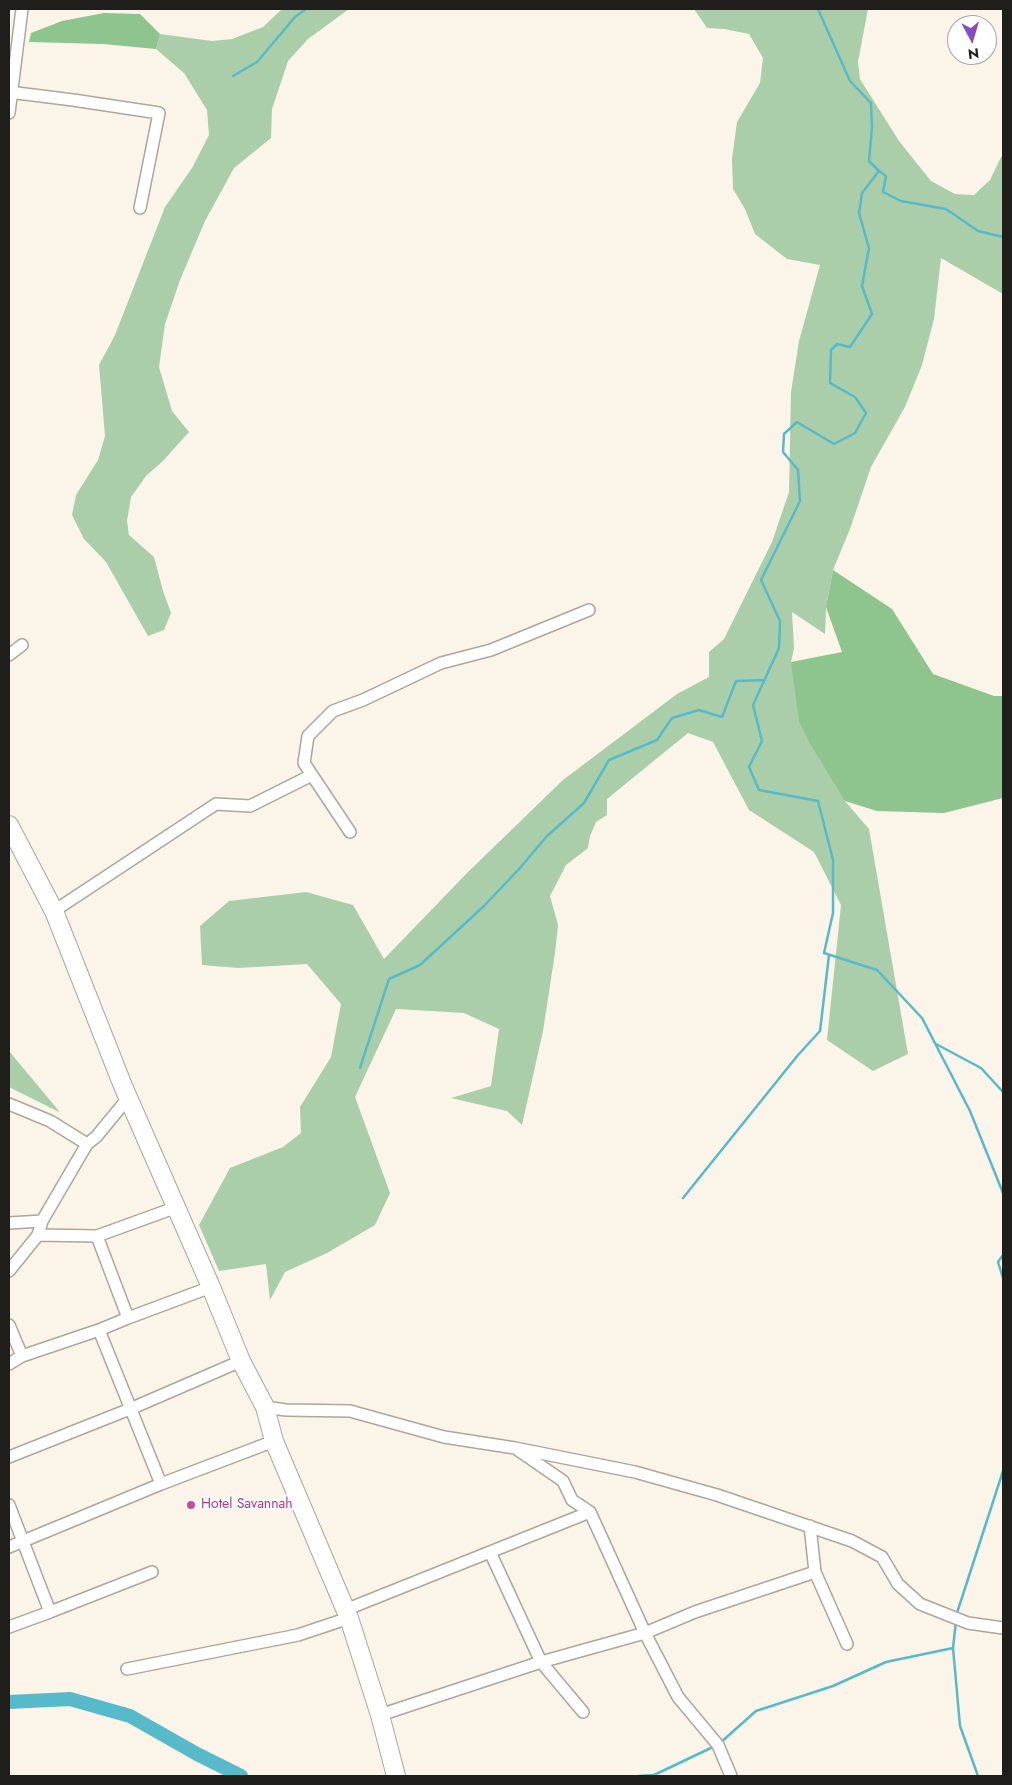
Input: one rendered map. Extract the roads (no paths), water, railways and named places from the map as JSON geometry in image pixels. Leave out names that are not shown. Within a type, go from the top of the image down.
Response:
[{"type":"highway","points":[[9,825],[54,912],[123,1086],[177,1207],[241,1361],[265,1407],[274,1441],[347,1614],[380,1715],[396,1776]]},
{"type":"street","points":[[9,113],[10,92],[22,9]]},
{"type":"street","points":[[10,92],[159,114],[140,208]]},
{"type":"street","points":[[350,832],[304,763],[308,736],[333,711],[363,700],[441,663],[491,650],[589,610]]},
{"type":"street","points":[[9,654],[22,645]]},
{"type":"street","points":[[54,912],[216,804],[250,806],[312,775]]},
{"type":"street","points":[[9,1271],[38,1235],[42,1221],[87,1144],[96,1137],[129,1096]]},
{"type":"street","points":[[9,1104],[50,1121],[87,1144]]},
{"type":"street","points":[[38,1235],[97,1236],[177,1207]]},
{"type":"street","points":[[9,1223],[42,1221]]},
{"type":"street","points":[[97,1236],[128,1318]]},
{"type":"street","points":[[9,1364],[22,1356],[99,1330],[211,1287]]},
{"type":"street","points":[[9,1326],[22,1356]]},
{"type":"street","points":[[99,1330],[160,1484]]},
{"type":"street","points":[[9,1457],[130,1409],[241,1361]]},
{"type":"street","points":[[265,1407],[286,1410],[350,1411],[444,1437],[515,1448],[635,1472],[717,1495],[852,1541],[882,1557],[898,1584],[920,1604],[968,1623],[1003,1628]]},
{"type":"street","points":[[9,1547],[160,1484],[274,1441]]},
{"type":"street","points":[[515,1448],[563,1481],[572,1500],[590,1512],[645,1632],[678,1697],[718,1745],[731,1776]]},
{"type":"street","points":[[9,1505],[50,1612]]},
{"type":"street","points":[[127,1669],[298,1635],[490,1552],[590,1512]]},
{"type":"street","points":[[810,1526],[815,1572],[847,1644]]},
{"type":"street","points":[[490,1552],[541,1662],[583,1712]]},
{"type":"street","points":[[9,1628],[152,1572]]},
{"type":"street","points":[[380,1715],[541,1662],[645,1632],[694,1612],[815,1572]]},
{"type":"waterway","points":[[233,76],[257,62],[295,17],[306,9]]},
{"type":"waterway","points":[[818,9],[850,81],[871,103],[872,127],[869,161],[879,171],[862,193],[859,213],[869,248],[862,286],[872,314],[850,347],[837,344],[831,350],[830,383],[855,397],[866,413],[855,433],[834,444],[797,422],[784,434],[783,452],[798,470],[800,501],[761,580],[780,621],[779,648],[753,705],[762,741],[749,767],[759,790],[818,801],[833,860],[833,913],[824,953],[877,970],[922,1018],[970,1111],[1003,1193]]},
{"type":"waterway","points":[[879,171],[886,176],[883,192],[901,201],[946,209],[978,231],[1003,237]]},
{"type":"waterway","points":[[360,1068],[389,979],[420,965],[484,906],[546,837],[584,803],[609,760],[657,740],[672,718],[699,710],[722,717],[736,681],[765,680]]},
{"type":"waterway","points":[[683,1198],[798,1055],[820,1031],[829,955]]},
{"type":"waterway","points":[[936,1044],[981,1068],[1003,1092]]},
{"type":"waterway","points":[[1003,1255],[998,1262],[1003,1278]]},
{"type":"waterway","points":[[956,1616],[1003,1471]]},
{"type":"waterway","points":[[956,1621],[953,1648],[960,1726],[978,1776]]},
{"type":"waterway","points":[[720,1743],[756,1711],[833,1686],[886,1662],[953,1648]]},
{"type":"waterway","points":[[9,1702],[70,1699],[130,1716],[197,1754],[241,1776]]},
{"type":"waterway","points":[[638,1776],[654,1775],[715,1746]]},
{"type":"place","name":"Hotel Savannah","points":[[191,1505]]}]
